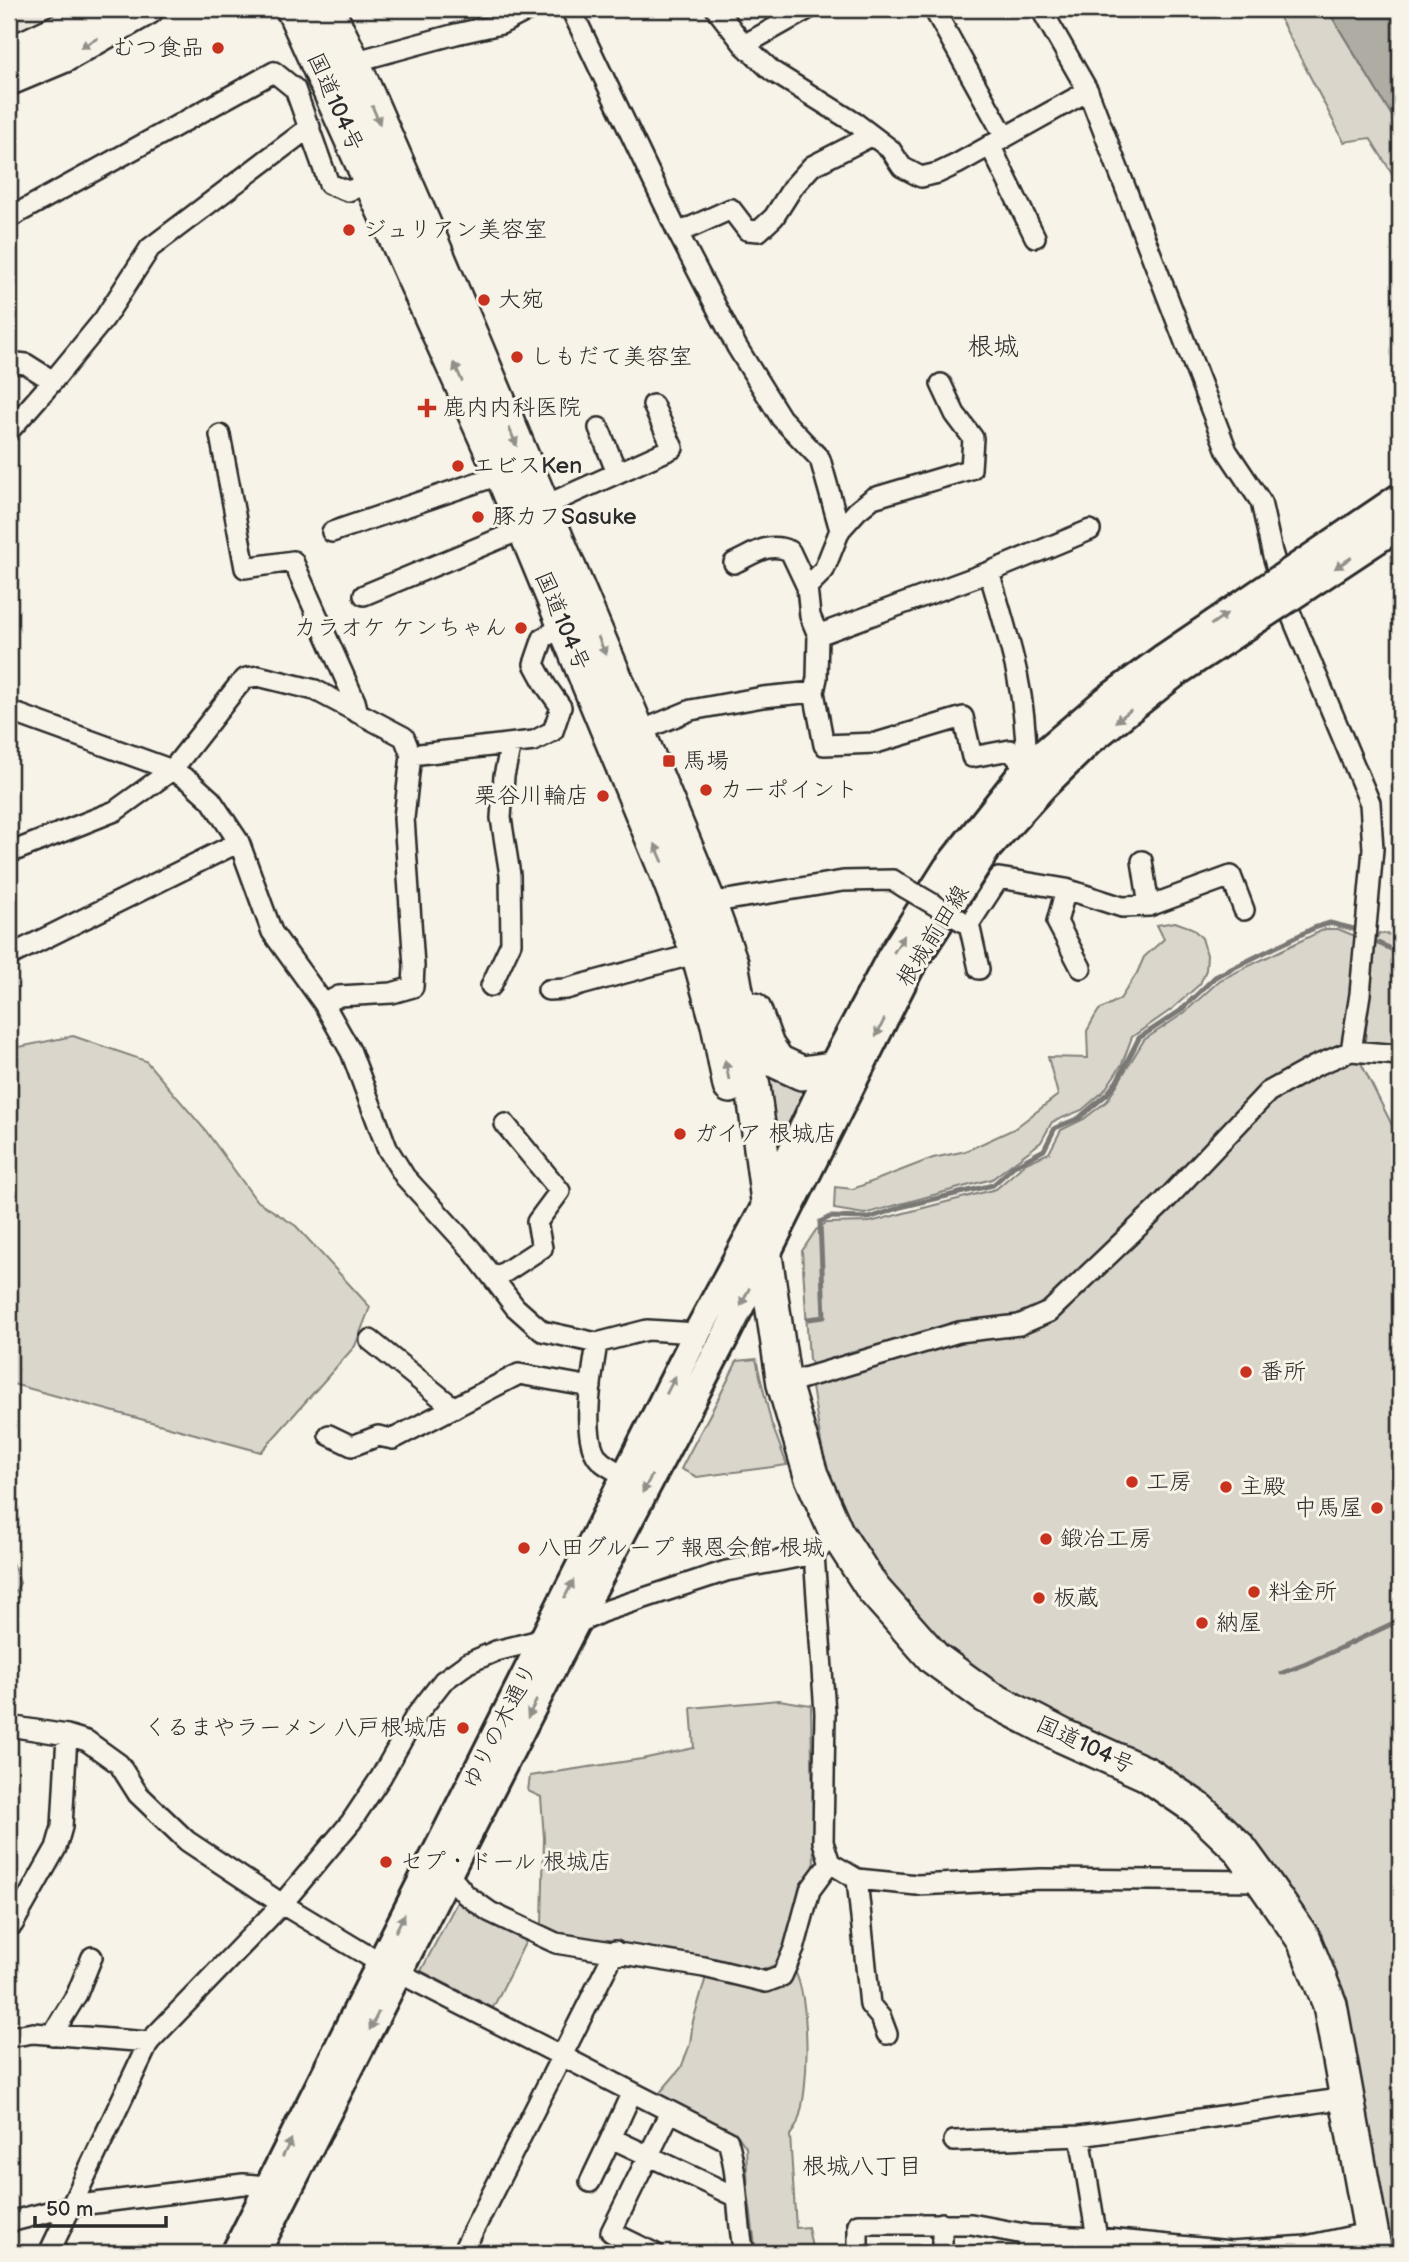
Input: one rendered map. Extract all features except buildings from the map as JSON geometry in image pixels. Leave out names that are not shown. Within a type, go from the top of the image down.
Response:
[{"type":"highway","name":"国道104号","points":[[293,9],[386,178],[576,619],[698,953],[718,1024],[729,1078],[744,1192],[762,1228]]},
{"type":"highway","name":"国道104号","points":[[327,9],[353,62],[386,178],[502,474],[533,518]]},
{"type":"highway","name":"国道104号","points":[[576,619],[638,732],[709,903],[731,964],[753,1087],[762,1228],[784,1384],[811,1475],[825,1543],[873,1589],[934,1658],[986,1696],[1063,1736],[1147,1774],[1198,1809],[1238,1848],[1304,1940],[1330,2005],[1373,2243]]},
{"type":"highway","points":[[731,964],[758,1019],[767,1045],[778,1062],[802,1073],[831,1069]]},
{"type":"main road","points":[[9,53],[95,9]]},
{"type":"main road","points":[[9,80],[64,57],[148,9]]},
{"type":"street","points":[[353,62],[501,24],[530,9]]},
{"type":"street","points":[[570,9],[678,233],[737,348],[781,418],[820,459],[840,530]]},
{"type":"street","points":[[716,9],[744,45],[772,71],[871,135],[890,149],[902,167],[921,177],[938,173],[1088,91]]},
{"type":"street","points":[[744,45],[808,9]]},
{"type":"street","points":[[1041,9],[1088,91],[1227,451],[1261,502],[1272,552],[1290,612],[1370,803],[1373,849],[1352,1051]]},
{"type":"street","points":[[936,13],[998,141],[1035,237]]},
{"type":"street","points":[[9,218],[274,72],[295,89],[330,184],[348,191],[386,178]]},
{"type":"street","points":[[9,431],[53,382],[104,318],[150,248],[310,127]]},
{"type":"street","points":[[678,233],[731,209],[747,230],[759,231],[774,218],[793,187],[812,166],[871,135]]},
{"type":"street","points":[[9,362],[26,364],[53,382]]},
{"type":"street","points":[[807,587],[824,570],[840,530],[873,498],[971,469],[973,438],[955,414],[941,384]]},
{"type":"street","points":[[364,594],[533,518],[617,473],[673,448],[653,405]]},
{"type":"street","points":[[600,428],[617,473]]},
{"type":"street","points":[[220,435],[245,568],[293,561],[358,713]]},
{"type":"street","points":[[332,532],[502,474]]},
{"type":"street","points":[[1170,666],[1400,497]]},
{"type":"street","points":[[1170,666],[1400,525]]},
{"type":"street","points":[[818,635],[989,572],[1090,530]]},
{"type":"street","points":[[734,563],[766,548],[778,546],[790,551],[807,587],[810,616],[818,635],[814,692],[824,745],[876,743],[963,717],[972,757],[1010,750],[1035,778]]},
{"type":"street","points":[[989,572],[1017,664],[1035,778]]},
{"type":"street","points":[[411,755],[534,741],[553,732],[561,707],[534,664],[543,638],[576,619]]},
{"type":"street","name":"根城前田線","points":[[762,1228],[831,1069],[890,958],[947,869],[1035,778],[1090,741],[1170,666]]},
{"type":"street","points":[[9,853],[115,811],[172,770],[246,678],[258,676],[315,690],[404,737],[411,755],[404,818],[414,966],[412,987],[392,993],[339,996],[324,1004]]},
{"type":"street","points":[[638,732],[691,710],[763,697],[814,692]]},
{"type":"street","points":[[9,711],[172,770],[211,800],[239,842],[272,932],[324,1004],[351,1052],[387,1148],[405,1177],[496,1278],[515,1307],[542,1331],[597,1343],[647,1331],[697,1333]]},
{"type":"street","points":[[491,986],[511,943],[510,875],[501,818],[504,776],[511,744]]},
{"type":"street","name":"根城前田線","points":[[762,1228],[909,968],[1035,778]]},
{"type":"street","points":[[9,956],[239,842]]},
{"type":"street","points":[[1142,861],[1149,906]]},
{"type":"street","points":[[966,923],[999,878],[1066,889],[1122,907],[1149,906],[1231,876],[1244,910]]},
{"type":"street","points":[[709,903],[843,881],[893,880],[966,923],[979,970]]},
{"type":"street","points":[[1066,889],[1057,922],[1081,968]]},
{"type":"street","points":[[548,990],[566,989],[698,953]]},
{"type":"street","points":[[784,1384],[959,1332],[1019,1325],[1049,1312],[1162,1204],[1268,1092],[1315,1066],[1352,1051],[1400,1055]]},
{"type":"street","points":[[496,1278],[541,1248],[537,1222],[560,1191],[505,1124]]},
{"type":"street","name":"ゆりの木通り","points":[[235,2253],[277,2190],[390,1967],[544,1639],[697,1333],[762,1228]]},
{"type":"street","name":"ゆりの木通り","points":[[390,1967],[449,1875],[576,1622],[725,1338],[762,1228]]},
{"type":"street","points":[[370,1340],[454,1408]]},
{"type":"street","points":[[597,1343],[591,1387],[590,1437],[598,1458],[625,1476]]},
{"type":"street","points":[[329,1435],[352,1447],[378,1436],[393,1439],[519,1374],[591,1387]]},
{"type":"street","points":[[49,2253],[149,2042],[282,1904],[351,1822],[381,1777],[415,1717],[443,1681],[468,1663],[496,1651],[544,1639],[576,1622],[726,1571],[825,1543],[823,1842],[830,1863],[857,1879],[917,1885],[1041,1879],[1263,1881]]},
{"type":"street","points":[[12,1732],[68,1735],[87,1741],[118,1764],[138,1794],[187,1841],[282,1904],[390,1967],[728,2141],[733,2160],[744,2253]]},
{"type":"street","points":[[9,1922],[12,1924],[56,1848],[62,1827],[68,1735]]},
{"type":"street","points":[[449,1875],[466,1895],[490,1912],[556,1943],[705,1967],[766,1982],[782,1976],[794,1949],[810,1890],[830,1863]]},
{"type":"street","points":[[857,1879],[870,2005],[881,2018],[887,2034]]},
{"type":"street","points":[[462,2253],[615,1951]]},
{"type":"street","points":[[52,2035],[77,1994],[92,1957]]},
{"type":"street","points":[[9,2038],[33,2033],[149,2042]]},
{"type":"street","points":[[590,2182],[632,2092]]},
{"type":"street","points":[[954,2141],[1080,2136],[1347,2098]]},
{"type":"street","points":[[654,2253],[611,2232],[670,2112]]},
{"type":"street","points":[[1080,2136],[1097,2238]]},
{"type":"street","points":[[611,2138],[736,2197]]},
{"type":"street","points":[[9,2222],[72,2206],[243,2185],[277,2190]]},
{"type":"street","name":"ゆりの木通り","points":[[256,2253],[277,2190]]},
{"type":"street","points":[[942,2223],[942,2253]]},
{"type":"street","points":[[858,2253],[858,2224],[971,2224],[1028,2244],[1097,2238],[1122,2247],[1219,2252],[1373,2243]]},
{"type":"shaded area","points":[[9,9],[58,9],[9,33]]},
{"type":"shaded area","points":[[1275,9],[1327,9],[1400,129],[1400,186],[1370,138],[1344,142]]},
{"type":"shaded area","points":[[1327,9],[1400,9],[1400,129],[1329,12]]},
{"type":"shaded area","points":[[1175,922],[1192,928],[1202,938],[1207,955],[1206,970],[1200,984],[1172,1009],[1132,1037],[1122,1064],[1104,1091],[1082,1110],[1052,1122],[1041,1142],[992,1179],[864,1214],[834,1209],[835,1187],[853,1189],[933,1158],[966,1151],[1014,1129],[1058,1095],[1048,1057],[1088,1058],[1087,1031],[1099,1010],[1120,999],[1144,957],[1164,939],[1157,925]]},
{"type":"shaded area","points":[[1325,929],[1338,929],[1355,936],[1353,1008],[1347,1035],[1341,1045],[1279,1079],[1059,1296],[1025,1317],[821,1366],[813,1365],[809,1359],[802,1251],[816,1230],[826,1223],[870,1222],[996,1189],[1026,1163],[1049,1153],[1061,1130],[1084,1119],[1107,1101],[1144,1040],[1184,1013],[1220,980]]},
{"type":"shaded area","points":[[1379,933],[1400,936],[1400,1051],[1370,1049],[1365,1042],[1373,947]]},
{"type":"shaded area","points":[[73,1036],[146,1061],[206,1131],[256,1200],[296,1226],[370,1307],[355,1346],[261,1452],[9,1383],[9,1049]]},
{"type":"shaded area","points":[[1359,1059],[1400,1141],[1400,2253],[1389,2253],[1346,2018],[1182,1783],[1134,1749],[1068,1721],[986,1681],[912,1617],[859,1543],[834,1492],[824,1461],[811,1381],[960,1337],[1027,1326],[1272,1096],[1340,1062]]},
{"type":"shaded area","points":[[767,1068],[775,1081],[804,1091],[777,1150],[762,1069]]},
{"type":"shaded area","points":[[756,1359],[771,1422],[787,1465],[697,1477],[681,1469],[737,1361]]},
{"type":"shaded area","points":[[9,1555],[20,1583],[9,1603]]},
{"type":"shaded area","points":[[779,1700],[811,1705],[814,1871],[780,1963],[749,1971],[561,1935],[542,1927],[544,1838],[541,1797],[528,1791],[530,1776],[694,1748],[691,1708]]},
{"type":"shaded area","points":[[458,1900],[528,1937],[493,2008],[421,1971]]},
{"type":"shaded area","points":[[794,1969],[803,2001],[806,2044],[802,2107],[797,2125],[790,2135],[796,2228],[808,2227],[813,2253],[756,2253],[748,2192],[746,2147],[738,2136],[726,2128],[658,2095],[681,2068],[690,2044],[693,2021],[706,1977],[743,1984]]},
{"type":"waterway","points":[[808,1319],[824,1317],[820,1222],[830,1217],[869,1218],[905,1206],[993,1185],[1014,1166],[1044,1150],[1055,1128],[1079,1118],[1107,1094],[1117,1081],[1139,1038],[1180,1011],[1215,977],[1314,928],[1330,923],[1354,929]]},
{"type":"waterway","points":[[1378,943],[1400,953]]},
{"type":"waterway","points":[[1282,1673],[1400,1620]]},
{"type":"place","name":"むつ食品","points":[[218,48]]},
{"type":"place","name":"ジュリアン美容室","points":[[349,230]]},
{"type":"place","name":"大宛","points":[[484,300]]},
{"type":"place","name":"しもだて美容室","points":[[517,357]]},
{"type":"place","name":"鹿内内科医院","points":[[427,408]]},
{"type":"place","name":"エビスKen","points":[[458,466]]},
{"type":"place","name":"豚カフSasuke","points":[[478,517]]},
{"type":"place","name":"カラオケ ケンちゃん","points":[[521,628]]},
{"type":"place","name":"馬場","points":[[669,761]]},
{"type":"place","name":"カーポイント","points":[[706,790]]},
{"type":"place","name":"栗谷川輪店","points":[[603,796]]},
{"type":"place","name":"ガイア 根城店","points":[[680,1134]]},
{"type":"place","name":"番所","points":[[1246,1372]]},
{"type":"place","name":"工房","points":[[1132,1482]]},
{"type":"place","name":"主殿","points":[[1226,1487]]},
{"type":"place","name":"中馬屋","points":[[1377,1508]]},
{"type":"place","name":"鍛冶工房","points":[[1046,1539]]},
{"type":"place","name":"八田グループ 報恩会館 根城","points":[[524,1548]]},
{"type":"place","name":"料金所","points":[[1254,1592]]},
{"type":"place","name":"板蔵","points":[[1039,1598]]},
{"type":"place","name":"納屋","points":[[1202,1623]]},
{"type":"place","name":"くるまやラーメン 八戸根城店","points":[[463,1728]]},
{"type":"place","name":"セプ・ドール 根城店","points":[[386,1862]]},
{"type":"district","name":"根城","points":[[993,347]]},
{"type":"district","name":"根城八丁目","points":[[862,2166]]}]
